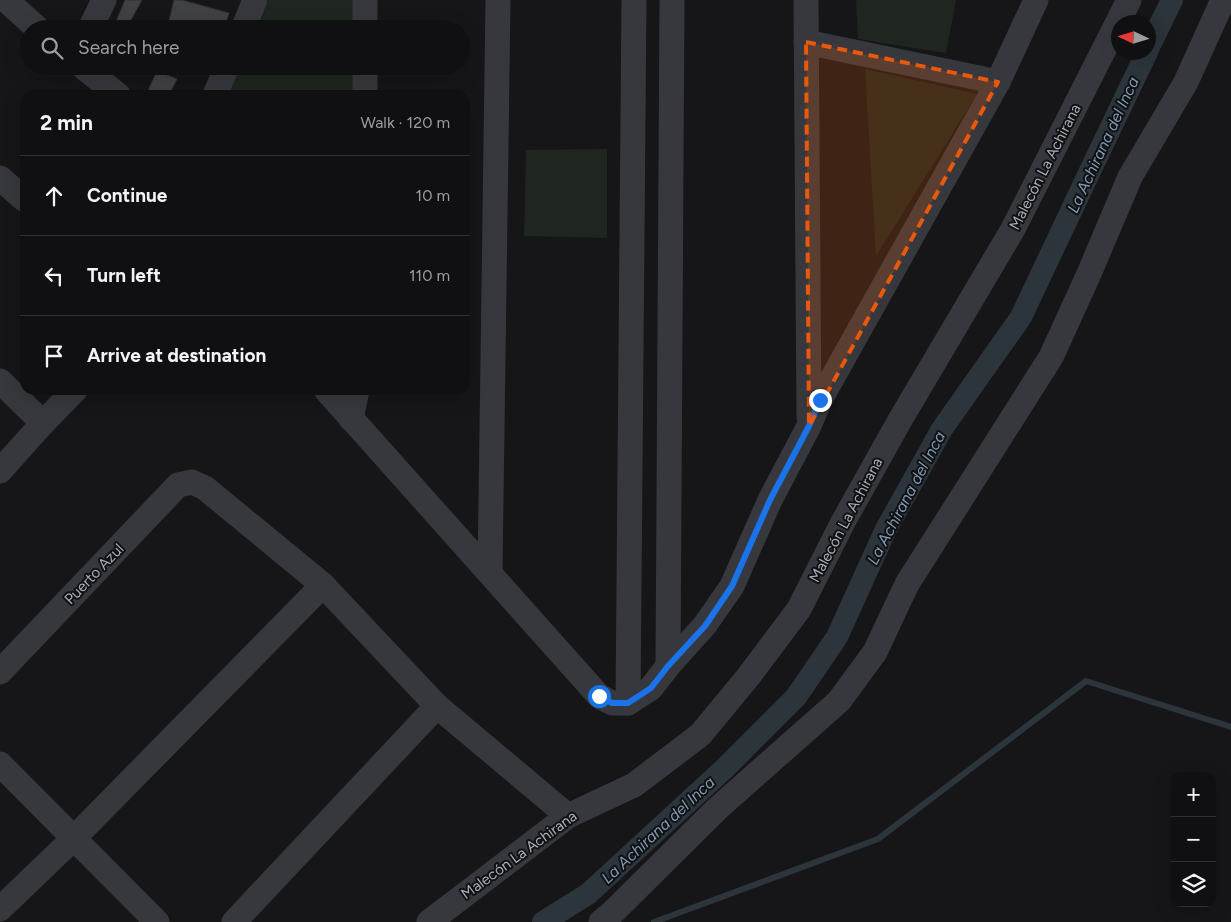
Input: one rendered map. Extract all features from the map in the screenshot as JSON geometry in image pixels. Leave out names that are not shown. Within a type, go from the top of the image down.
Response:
[{"type":"street","points":[[6,0],[28,20]]},
{"type":"street","points":[[94,20],[104,0]]},
{"type":"street","points":[[247,20],[255,0]]},
{"type":"street","points":[[365,0],[365,20]]},
{"type":"street","points":[[490,572],[498,0]]},
{"type":"street","points":[[628,703],[634,0]]},
{"type":"street","points":[[668,666],[672,0]]},
{"type":"street","points":[[806,0],[809,426]]},
{"type":"street","points":[[330,395],[599,696],[612,703],[628,703],[651,688],[668,666],[705,626],[732,586],[770,500],[809,426],[820,400],[998,82],[1036,0]]},
{"type":"street","name":"Malecón La Achirana","points":[[429,922],[568,816],[634,785],[700,735],[748,677],[799,609],[843,522],[900,420],[1013,228],[1129,0]]},
{"type":"street","points":[[601,922],[717,809],[839,701],[875,652],[907,584],[1051,357],[1130,177],[1186,82],[1224,0]]},
{"type":"street","points":[[806,42],[998,82]]},
{"type":"street","points":[[93,75],[112,90]]},
{"type":"street","points":[[216,90],[223,75]]},
{"type":"street","points":[[364,90],[365,75]]},
{"type":"street","points":[[0,178],[20,196]]},
{"type":"street","points":[[0,381],[43,423]]},
{"type":"street","points":[[0,471],[70,395]]},
{"type":"street","points":[[350,419],[356,395]]},
{"type":"street","name":"Puerto Azul","points":[[0,672],[178,485],[192,482],[205,488],[323,585]]},
{"type":"street","points":[[0,909],[74,838],[323,585],[437,706],[568,816]]},
{"type":"street","points":[[234,922],[437,706]]},
{"type":"street","points":[[0,764],[157,922]]},
{"type":"highlighted area","points":[[806,42],[998,82],[932,201],[809,426]]},
{"type":"shaded area","points":[[269,0],[357,0],[357,20],[261,20]]},
{"type":"shaded area","points":[[856,0],[956,0],[946,53],[858,39]]},
{"type":"shaded area","points":[[865,69],[977,94],[876,256]]},
{"type":"shaded area","points":[[236,75],[357,75],[356,90],[229,90]]},
{"type":"shaded area","points":[[607,149],[607,238],[524,236],[526,150]]},
{"type":"building","points":[[125,0],[142,0],[131,20],[117,20]]},
{"type":"building","points":[[174,0],[182,0],[229,13],[227,20],[169,20]]},
{"type":"building","points":[[155,75],[167,75],[177,79],[172,90],[148,90]]},
{"type":"waterway","name":"La Achirana del Inca","points":[[1156,33],[1172,0]]},
{"type":"waterway","name":"La Achirana del Inca","points":[[543,922],[588,894],[724,769],[796,697],[837,637],[886,529],[942,429],[1021,317],[1143,60]]},
{"type":"waterway","points":[[654,922],[878,839],[1086,681],[1231,727]]},
{"type":"route","points":[[599,696],[612,703],[628,703],[651,688],[668,666],[705,626],[732,586],[770,500],[809,426],[820,400]]}]
